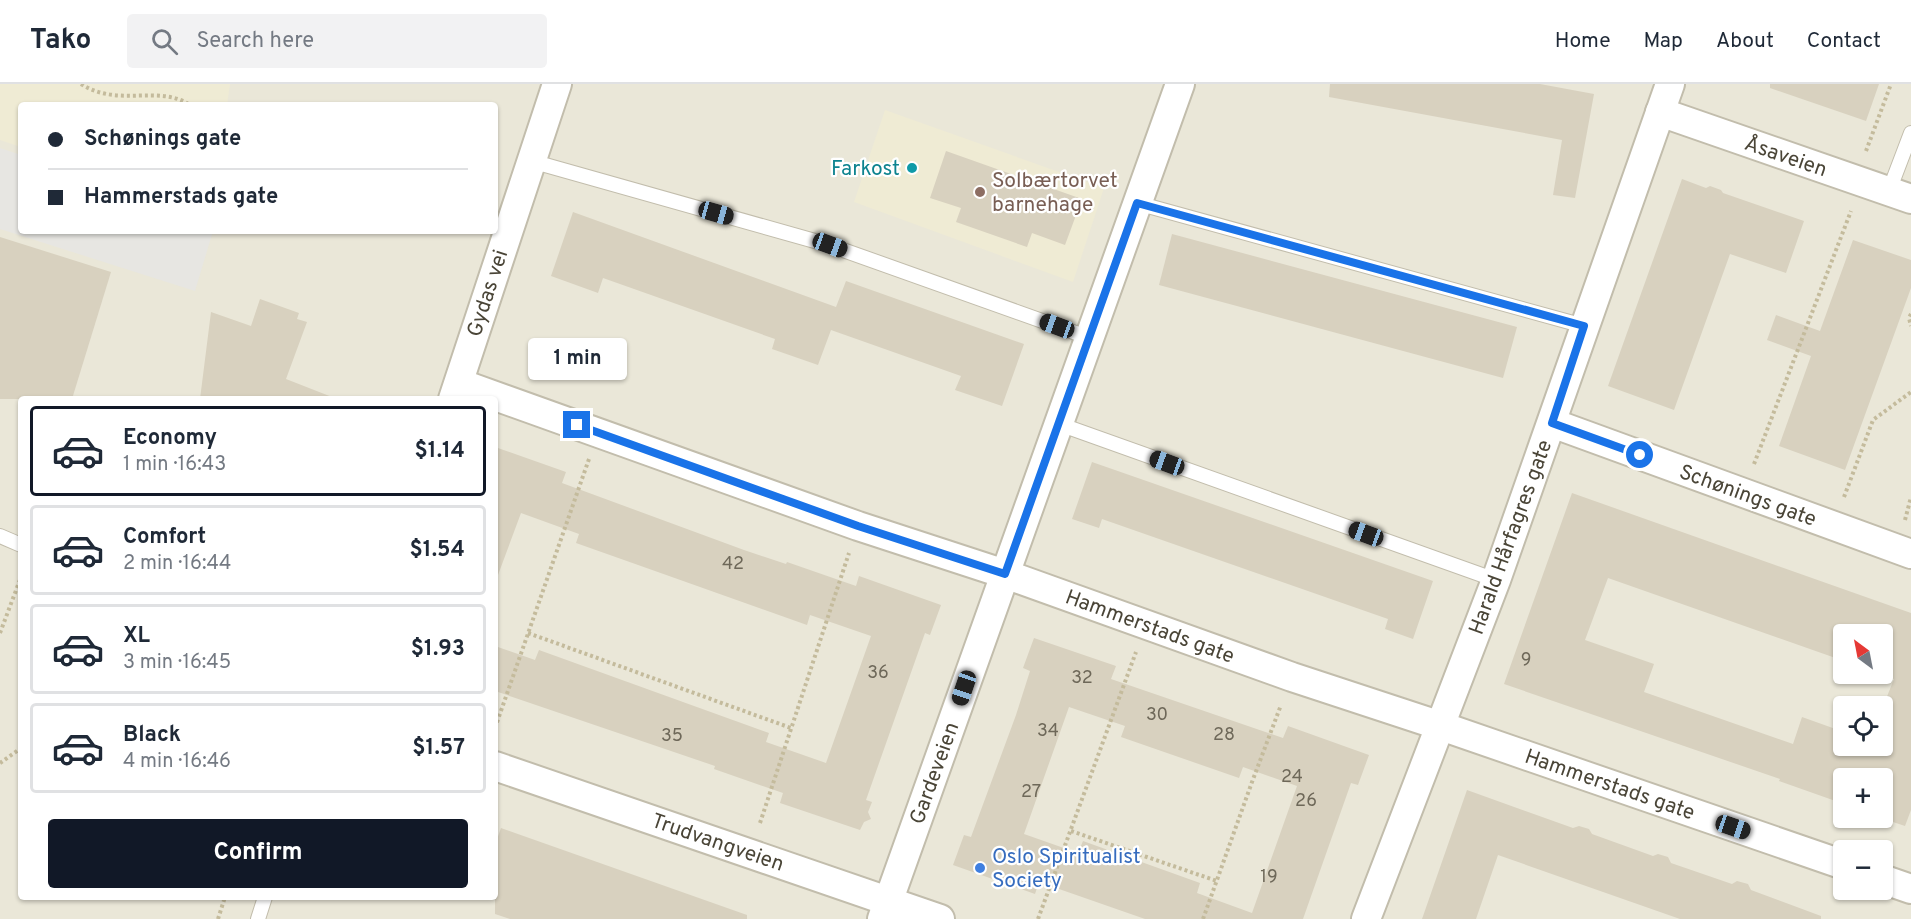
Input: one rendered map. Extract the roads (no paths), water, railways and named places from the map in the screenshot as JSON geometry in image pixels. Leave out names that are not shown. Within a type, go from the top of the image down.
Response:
[{"type":"street","name":"Gydas vei","points":[[456,391],[557,84]]},
{"type":"street","name":"Gardeveien","points":[[886,910],[1180,84]]},
{"type":"street","name":"Harald Hårfagres gate","points":[[1366,919],[1496,580],[1670,84]]},
{"type":"street","name":"Åsaveien","points":[[1660,112],[1900,195]]},
{"type":"street","name":"Hammerstads gate","points":[[456,391],[471,396]]},
{"type":"street","name":"Hammerstads gate","points":[[498,405],[1005,574],[1292,677],[1833,861]]},
{"type":"street","name":"Schønings gate","points":[[1552,423],[1911,554]]},
{"type":"street","name":"Trudvangveien","points":[[498,767],[886,910],[940,919]]},
{"type":"street","points":[[1893,883],[1911,889]]},
{"type":"lane","points":[[1900,195],[1911,133]]},
{"type":"lane","points":[[531,161],[830,245],[1090,338]]},
{"type":"lane","points":[[1137,203],[1584,326]]},
{"type":"lane","points":[[1059,424],[1496,580]]},
{"type":"lane","points":[[0,536],[18,544]]},
{"type":"lane","points":[[258,919],[264,900]]},
{"type":"place","name":"Farkost","points":[[912,168]]},
{"type":"place","name":"Solbærtorvet barnehage","points":[[980,192]]},
{"type":"place","name":"Oslo Spiritualist Society","points":[[980,868]]}]
